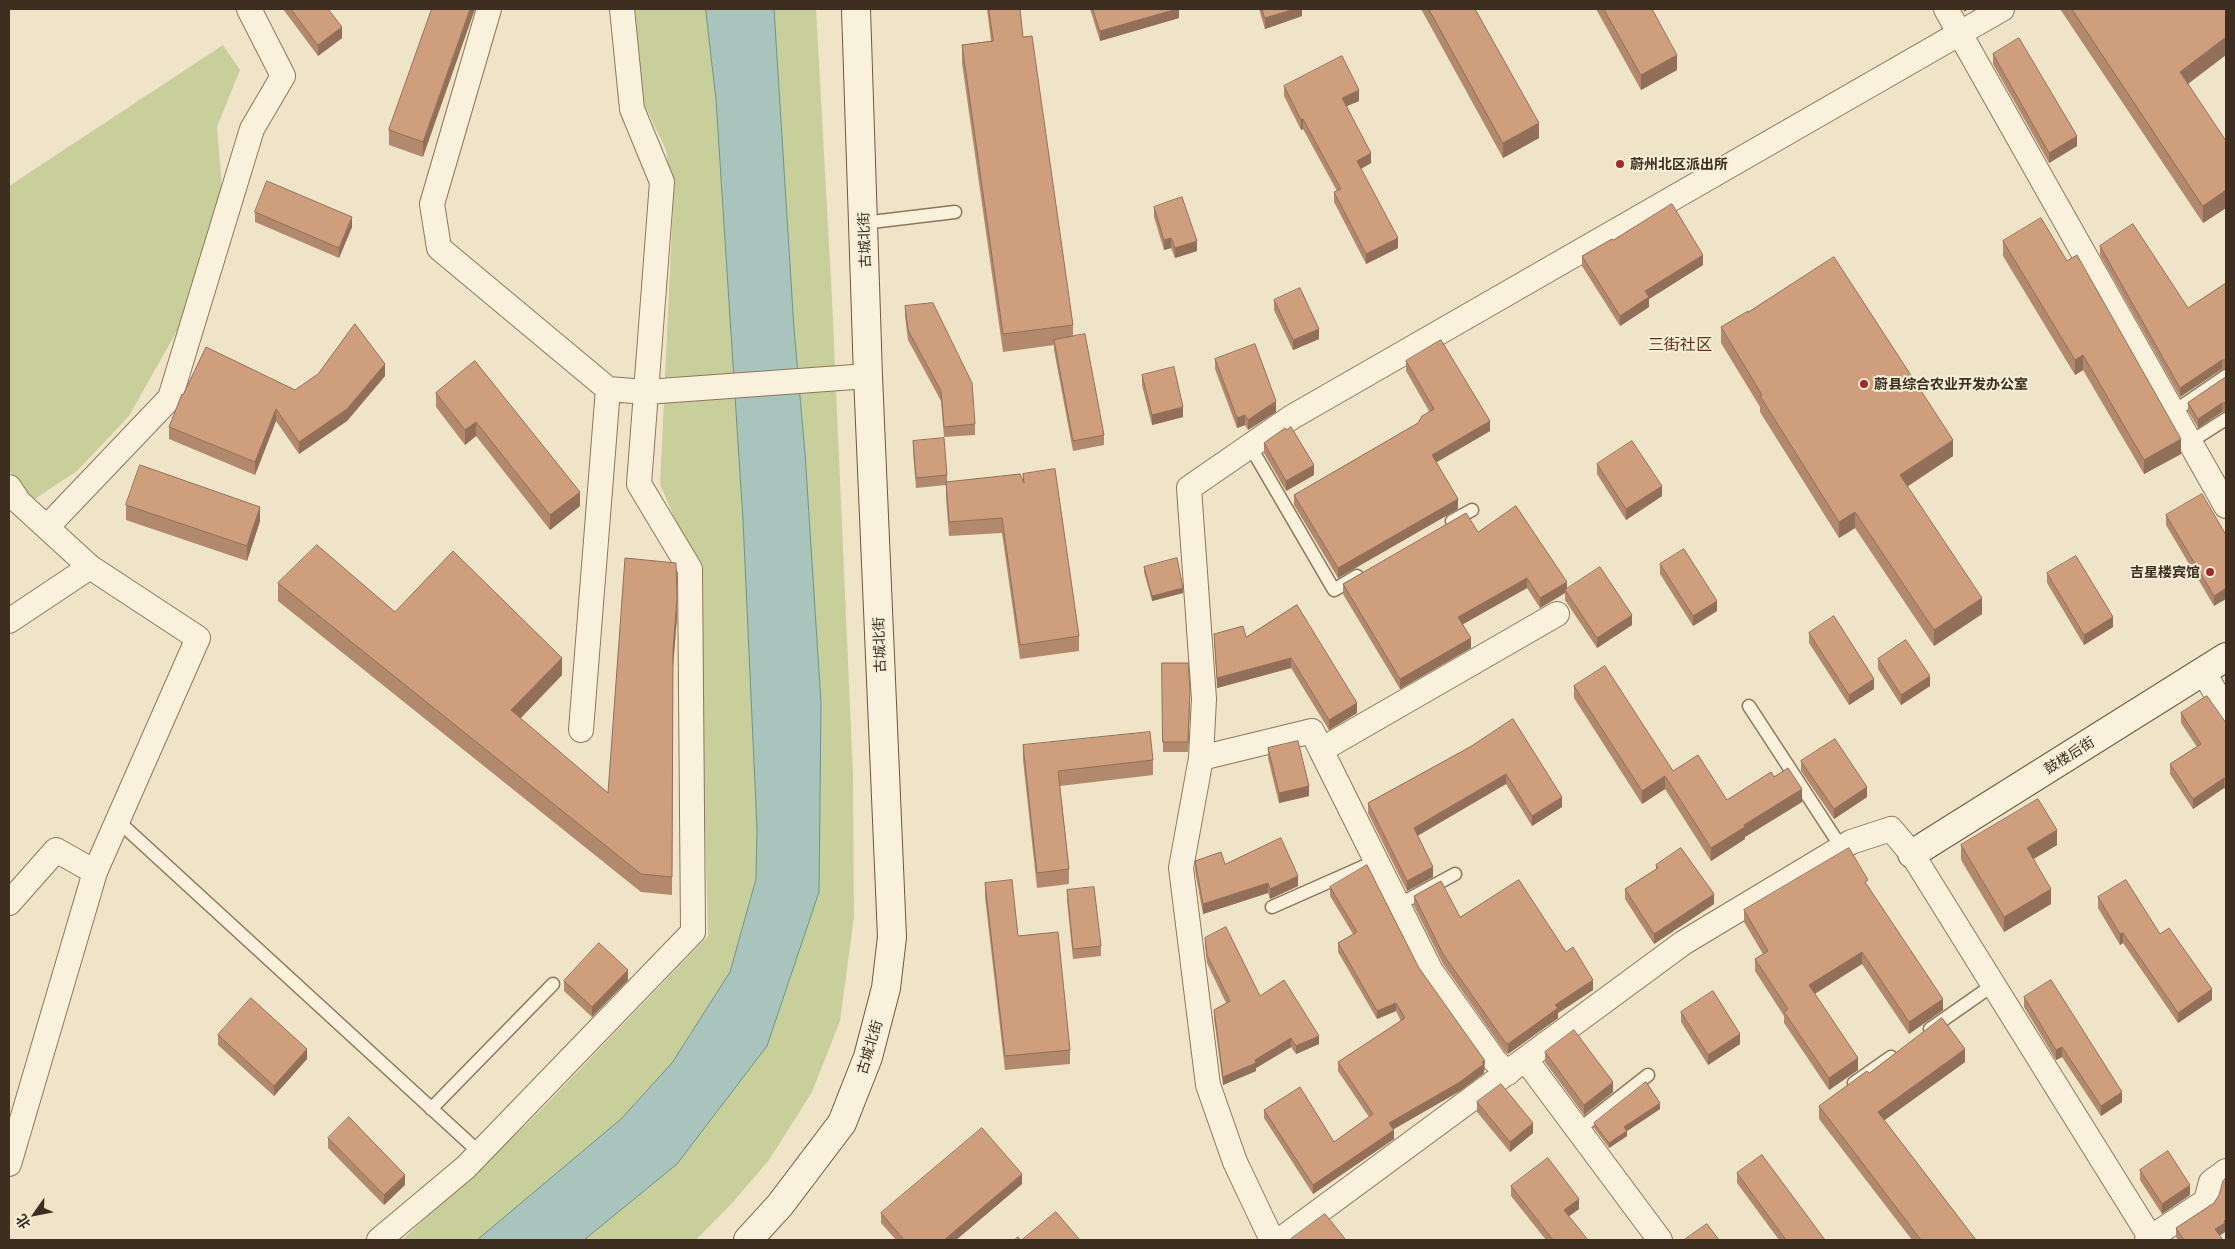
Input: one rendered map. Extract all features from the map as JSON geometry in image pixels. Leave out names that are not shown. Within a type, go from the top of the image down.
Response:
[{"type":"main road","name":"古城北街","points":[[748,1240],[780,1205],[842,1123],[868,1057],[886,988],[892,937],[868,376],[856,9]]},
{"type":"main road","name":"鼓楼后街","points":[[1912,854],[2226,657]]},
{"type":"street","points":[[47,527],[170,398],[252,130],[283,76],[249,9]]},
{"type":"street","points":[[489,9],[432,204],[439,248],[608,389],[655,391],[868,376]]},
{"type":"street","points":[[379,1240],[466,1167],[693,932],[690,570],[639,484],[655,391],[662,182],[632,109],[622,9]]},
{"type":"street","points":[[1946,9],[2226,506]]},
{"type":"street","points":[[1272,1240],[1235,1162],[1208,1085],[1181,868],[1201,758],[1204,699],[1189,488],[1292,417],[2002,9]]},
{"type":"street","points":[[581,730],[608,389]]},
{"type":"street","points":[[9,489],[19,502],[90,567],[198,638],[95,872],[9,1164]]},
{"type":"street","points":[[9,621],[90,567]]},
{"type":"street","points":[[1321,750],[1557,614]]},
{"type":"street","points":[[2203,671],[2226,711]]},
{"type":"street","points":[[1201,758],[1312,731],[1431,971],[1495,1061],[1517,1066],[1578,1130],[1660,1240]]},
{"type":"street","points":[[1280,1240],[1683,943],[1841,847],[1891,829],[1912,854],[2150,1239],[2206,1201],[2211,1182],[2226,1172]]},
{"type":"street","points":[[9,903],[56,850],[95,872]]},
{"type":"lane","points":[[863,223],[955,212]]},
{"type":"lane","points":[[2173,412],[2226,376]]},
{"type":"lane","points":[[2190,442],[2226,420]]},
{"type":"lane","points":[[1250,446],[1287,499],[1334,590],[1366,571]]},
{"type":"lane","points":[[1439,529],[1472,510]]},
{"type":"lane","points":[[1749,706],[1841,847]]},
{"type":"lane","points":[[118,821],[480,1153]]},
{"type":"lane","points":[[1272,907],[1376,861]]},
{"type":"lane","points":[[1398,905],[1455,874]]},
{"type":"lane","points":[[431,1109],[553,984]]},
{"type":"lane","points":[[1923,1034],[1993,985]]},
{"type":"lane","points":[[1845,1090],[1899,1051]]},
{"type":"lane","points":[[1578,1130],[1648,1075]]},
{"type":"green space","points":[[635,9],[816,9],[832,299],[853,775],[854,917],[840,1021],[812,1092],[769,1160],[734,1201],[696,1240],[402,1240],[536,1115],[708,936],[698,568],[660,484],[673,206],[666,150],[642,99]]},
{"type":"green space","points":[[223,45],[240,70],[217,127],[222,187],[187,313],[129,416],[77,471],[30,502],[9,470],[9,186]]},
{"type":"water","points":[[706,9],[774,9],[794,329],[805,453],[821,703],[819,892],[767,1046],[677,1164],[584,1240],[477,1240],[621,1119],[672,1063],[730,972],[756,879],[757,829],[743,520],[716,100]]},
{"type":"building","points":[[291,9],[328,9],[342,27],[318,45]]},
{"type":"building","points":[[432,9],[470,9],[423,142],[389,130]]},
{"type":"building","points":[[989,9],[1020,9],[1023,37],[1032,36],[1073,325],[1003,334],[962,45],[993,41]]},
{"type":"building","points":[[1093,9],[1177,9],[1100,31]]},
{"type":"building","points":[[1262,9],[1295,9],[1265,18]]},
{"type":"building","points":[[1429,9],[1475,9],[1539,123],[1503,143]]},
{"type":"building","points":[[1604,9],[1652,9],[1677,55],[1641,75]]},
{"type":"building","points":[[2072,9],[2226,9],[2226,37],[2180,72],[2226,141],[2226,190],[2203,206]]},
{"type":"building","points":[[2019,38],[2077,136],[2049,153],[1993,54]]},
{"type":"building","points":[[1342,56],[1359,90],[1342,98],[1371,153],[1357,161],[1398,238],[1366,254],[1334,192],[1341,189],[1303,119],[1301,120],[1284,86]]},
{"type":"building","points":[[267,181],[352,217],[339,248],[255,212]]},
{"type":"building","points":[[1182,197],[1197,241],[1175,248],[1171,238],[1164,240],[1154,207]]},
{"type":"building","points":[[1672,204],[1703,255],[1645,291],[1649,297],[1620,316],[1582,256],[1613,240]]},
{"type":"building","points":[[2041,218],[2067,261],[2077,255],[2181,439],[2144,460],[2083,355],[2075,360],[2003,241]]},
{"type":"building","points":[[2133,224],[2188,308],[2226,283],[2226,360],[2222,360],[2180,388],[2100,246]]},
{"type":"building","points":[[1834,257],[1953,440],[1900,475],[1982,598],[1934,630],[1855,512],[1839,522],[1760,396],[1762,395],[1721,327]]},
{"type":"building","points":[[1300,288],[1319,329],[1293,340],[1274,300]]},
{"type":"building","points":[[933,303],[972,383],[975,424],[944,427],[941,391],[908,330],[905,306]]},
{"type":"building","points":[[355,324],[385,364],[347,409],[299,442],[276,409],[255,462],[169,427],[182,394],[206,347],[295,390],[318,374]]},
{"type":"building","points":[[1085,334],[1104,435],[1073,441],[1054,340]]},
{"type":"building","points":[[1441,340],[1490,421],[1432,455],[1458,499],[1338,568],[1294,495],[1418,423],[1422,416],[1434,409],[1406,361]]},
{"type":"building","points":[[1255,344],[1276,401],[1248,420],[1245,415],[1237,418],[1215,359]]},
{"type":"building","points":[[475,361],[580,492],[550,515],[476,422],[465,430],[436,393]]},
{"type":"building","points":[[1174,367],[1183,407],[1152,415],[1142,375]]},
{"type":"building","points":[[2226,377],[2226,403],[2222,403],[2198,419],[2188,403]]},
{"type":"building","points":[[1291,427],[1314,465],[1286,481],[1264,443],[1285,428],[1286,430]]},
{"type":"building","points":[[944,438],[947,475],[916,478],[913,441]]},
{"type":"building","points":[[1632,441],[1662,486],[1626,509],[1597,464]]},
{"type":"building","points":[[140,465],[260,507],[247,546],[126,505]]},
{"type":"building","points":[[1055,469],[1079,636],[1020,645],[1002,518],[949,522],[946,482],[1020,474],[1024,483],[1023,474]]},
{"type":"building","name":"吉星楼宾馆","points":[[2202,494],[2226,535],[2226,588],[2214,596],[2166,515]]},
{"type":"building","points":[[1516,506],[1567,582],[1540,598],[1527,578],[1458,617],[1471,638],[1400,679],[1343,584],[1466,513],[1478,532]]},
{"type":"building","points":[[317,545],[395,612],[453,551],[562,658],[511,710],[608,793],[625,558],[676,563],[677,599],[673,649],[672,877],[641,874],[278,583]]},
{"type":"building","points":[[1684,549],[1717,601],[1693,616],[1660,564]]},
{"type":"building","points":[[2076,556],[2113,617],[2084,635],[2047,573]]},
{"type":"building","points":[[1177,558],[1183,588],[1152,596],[1144,567]]},
{"type":"building","points":[[1600,567],[1632,615],[1597,638],[1565,590]]},
{"type":"building","points":[[1297,605],[1357,703],[1329,720],[1291,658],[1217,678],[1214,634],[1243,626],[1246,637]]},
{"type":"building","points":[[1834,616],[1874,679],[1849,695],[1809,633]]},
{"type":"building","points":[[1906,640],[1930,676],[1901,695],[1878,659]]},
{"type":"building","points":[[1162,663],[1188,663],[1190,689],[1188,742],[1163,742]]},
{"type":"building","points":[[1605,666],[1673,771],[1698,755],[1727,800],[1771,772],[1774,777],[1788,768],[1802,789],[1711,848],[1665,776],[1642,791],[1574,686]]},
{"type":"building","points":[[2207,696],[2226,723],[2226,781],[2224,778],[2193,799],[2170,764],[2201,744],[2181,713]]},
{"type":"building","points":[[1513,719],[1562,797],[1532,816],[1506,774],[1414,828],[1433,867],[1407,881],[1368,803],[1470,747]]},
{"type":"building","points":[[1150,732],[1153,760],[1058,771],[1069,869],[1037,873],[1023,745]]},
{"type":"building","points":[[1835,739],[1867,787],[1834,809],[1801,761]]},
{"type":"building","points":[[1298,741],[1309,786],[1279,793],[1268,748]]},
{"type":"building","points":[[2038,799],[2057,830],[2027,848],[2051,889],[2004,917],[1961,845]]},
{"type":"building","points":[[1281,838],[1298,876],[1270,889],[1268,883],[1203,904],[1195,861],[1221,852],[1225,864]]},
{"type":"building","points":[[1681,848],[1714,894],[1654,934],[1625,889],[1658,868],[1656,865]]},
{"type":"building","points":[[1849,848],[1868,880],[1865,882],[1943,999],[1909,1022],[1862,952],[1809,985],[1858,1058],[1829,1078],[1784,1012],[1788,1009],[1755,959],[1768,951],[1744,910]]},
{"type":"building","points":[[1367,865],[1419,968],[1485,1061],[1482,1062],[1484,1064],[1460,1082],[1389,1123],[1394,1130],[1313,1185],[1264,1110],[1300,1087],[1334,1142],[1373,1114],[1338,1062],[1405,1018],[1396,1003],[1377,1011],[1338,943],[1357,932],[1330,887]]},
{"type":"building","points":[[1012,880],[1018,936],[1058,932],[1070,1050],[1005,1056],[985,883]]},
{"type":"building","points":[[1519,880],[1566,952],[1573,947],[1593,980],[1555,1005],[1558,1008],[1508,1044],[1443,954],[1414,896],[1441,881],[1460,917]]},
{"type":"building","points":[[2126,880],[2160,934],[2169,928],[2212,989],[2178,1013],[2123,933],[2120,934],[2098,897]]},
{"type":"building","points":[[1094,887],[1101,946],[1073,949],[1067,890]]},
{"type":"building","points":[[1226,927],[1260,996],[1284,980],[1319,1036],[1296,1046],[1291,1038],[1255,1060],[1256,1063],[1223,1077],[1214,1010],[1230,1001],[1207,955],[1205,938]]},
{"type":"building","points":[[599,943],[628,970],[592,1007],[564,981]]},
{"type":"building","points":[[2051,980],[2122,1092],[2101,1106],[2062,1047],[2056,1050],[2024,997]]},
{"type":"building","points":[[1713,991],[1740,1034],[1708,1055],[1681,1012]]},
{"type":"building","points":[[251,998],[307,1049],[274,1086],[218,1035]]},
{"type":"building","points":[[1942,1018],[1965,1049],[1878,1112],[1976,1240],[1921,1240],[1819,1106],[1867,1071],[1869,1073]]},
{"type":"building","points":[[1574,1030],[1613,1082],[1584,1105],[1545,1052]]},
{"type":"building","points":[[1646,1082],[1660,1103],[1624,1127],[1627,1131],[1609,1143],[1594,1123]]},
{"type":"building","points":[[1501,1084],[1533,1123],[1510,1142],[1477,1102]]},
{"type":"building","points":[[349,1117],[405,1175],[384,1195],[328,1138]]},
{"type":"building","points":[[982,1128],[1022,1174],[944,1240],[904,1240],[881,1213]]},
{"type":"building","points":[[2168,1151],[2190,1185],[2162,1204],[2140,1170]]},
{"type":"building","points":[[1762,1155],[1825,1240],[1786,1240],[1737,1173]]},
{"type":"building","points":[[1548,1158],[1579,1199],[1564,1210],[1588,1240],[1553,1240],[1511,1186]]},
{"type":"building","points":[[2226,1178],[2226,1219],[2225,1223],[2215,1229],[2223,1240],[2184,1240],[2176,1228],[2214,1203]]},
{"type":"building","points":[[1056,1212],[1080,1240],[1022,1240]]},
{"type":"building","points":[[1325,1214],[1346,1240],[1291,1239]]},
{"type":"building","points":[[1707,1224],[1719,1240],[1684,1240]]},
{"type":"place","name":"蔚州北区派出所","points":[[1620,164]]},
{"type":"place","name":"蔚县综合农业开发办公室","points":[[1864,384]]},
{"type":"place","name":"吉星楼宾馆","points":[[2210,572]]},
{"type":"district","name":"三街社区","points":[[1680,344]]}]
